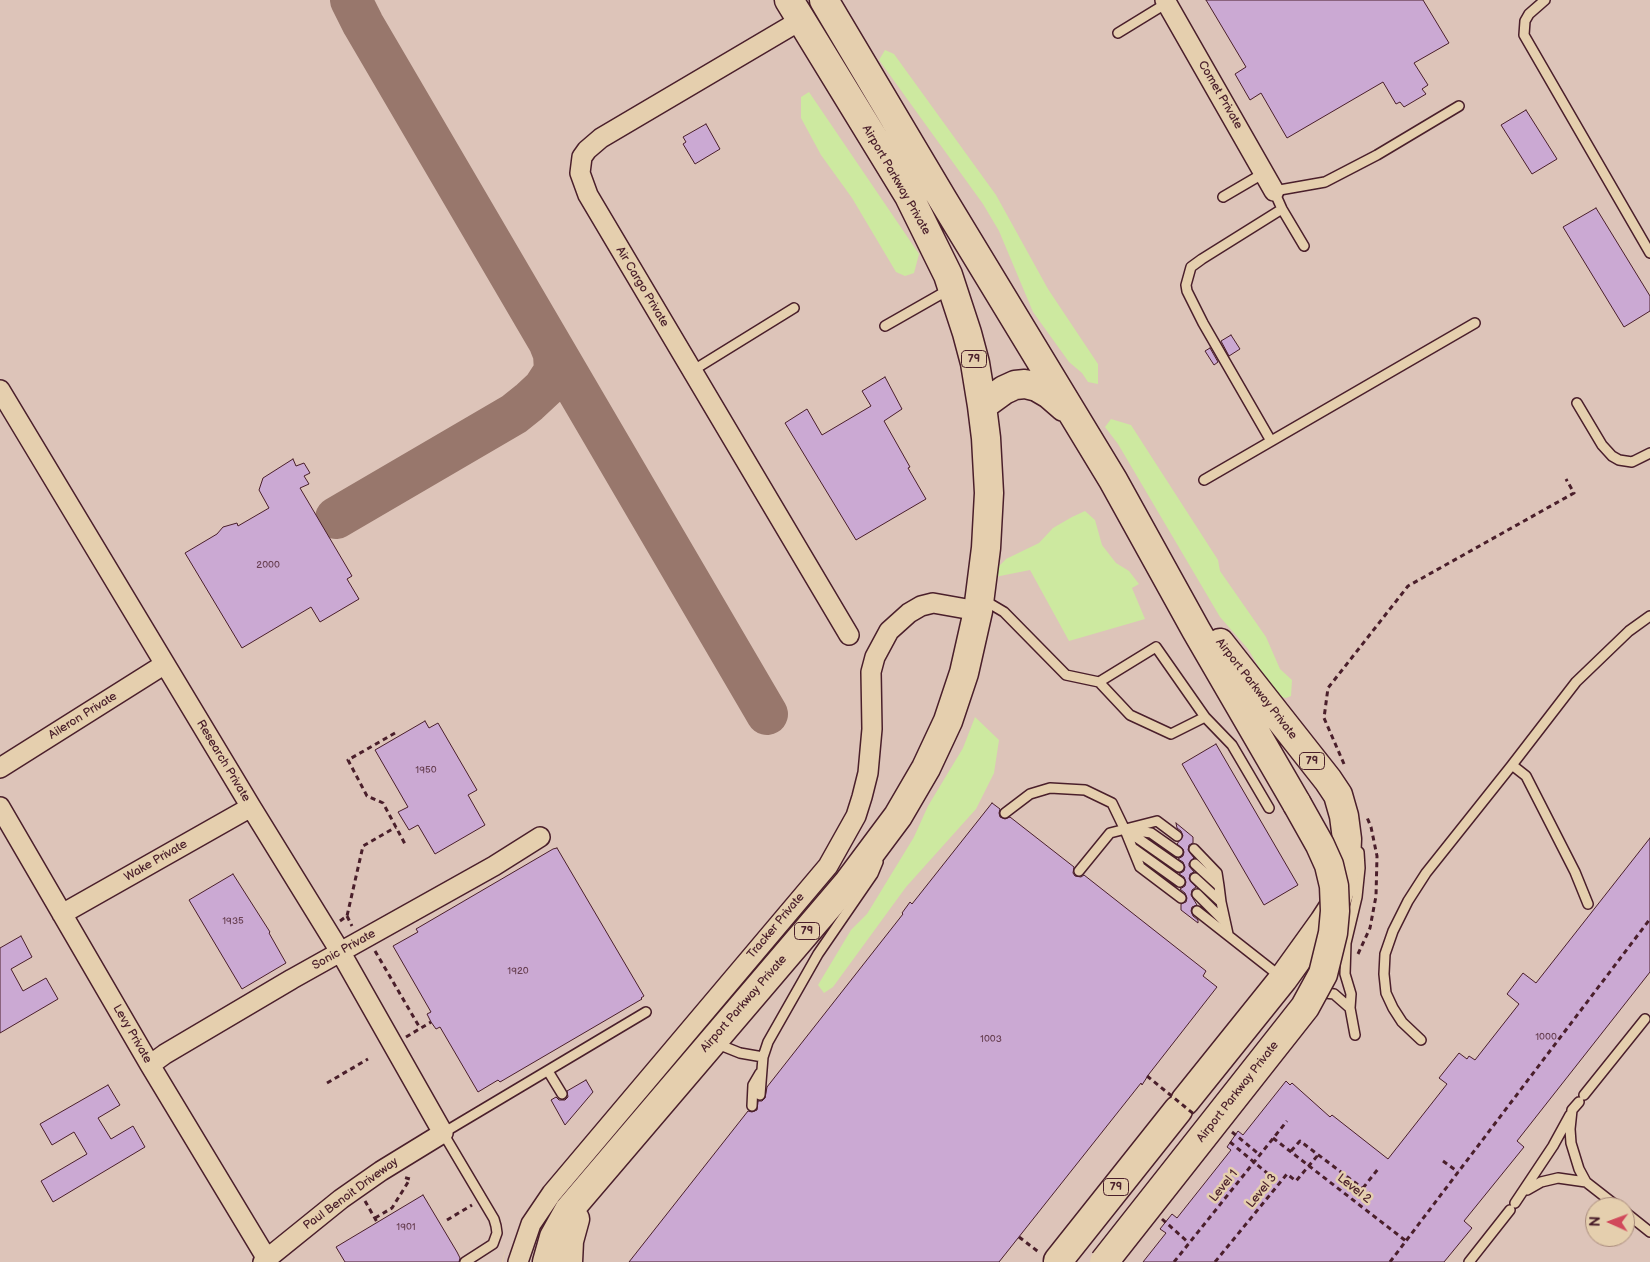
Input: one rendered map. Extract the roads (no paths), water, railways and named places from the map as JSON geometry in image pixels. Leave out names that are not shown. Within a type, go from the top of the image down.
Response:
[{"type":"highway","points":[[795,10],[827,1]]},
{"type":"highway","name":"Airport Parkway Private","points":[[827,1],[943,200],[1088,438],[1162,566],[1196,630],[1320,845],[1329,865],[1334,886],[1335,910],[1333,933],[1323,974],[1305,1006],[1104,1262]]},
{"type":"highway","name":"Airport Parkway Private","points":[[547,1262],[554,1236],[568,1210],[853,876],[898,816],[926,768],[948,721],[964,673],[979,604],[986,548],[988,493],[986,438],[973,356],[952,287],[936,249],[909,196],[795,10]]},
{"type":"highway","points":[[982,406],[1004,390],[1015,386],[1025,384],[1037,387],[1060,403],[1088,438]]},
{"type":"highway","name":"Airport Parkway Private","points":[[1051,1259],[1187,1110],[1324,922],[1334,905],[1342,884],[1347,839],[1355,826],[1328,780],[1269,708],[1162,566]]},
{"type":"highway","name":"Airport Parkway Private","points":[[568,1262],[572,1224],[597,1175]]},
{"type":"street","name":"Comet Private","points":[[1166,2],[1274,191]]},
{"type":"street","name":"Air Cargo Private","points":[[795,10],[602,138],[587,150],[582,157],[580,173],[588,195],[849,635]]},
{"type":"street","name":"Research Private","points":[[0,390],[327,930],[443,1133]]},
{"type":"street","name":"Tracker Private","points":[[518,1262],[530,1224],[552,1193],[828,866],[856,816],[862,797],[868,772],[872,729],[871,672],[875,657],[889,631],[909,612],[921,606],[933,603],[979,604]]},
{"type":"street","name":"Aileron Private","points":[[0,768],[165,664]]},
{"type":"street","name":"Levy Private","points":[[0,807],[266,1261]]},
{"type":"street","name":"Wake Private","points":[[62,914],[251,807]]},
{"type":"street","name":"Sonic Private","points":[[150,1065],[180,1045],[494,866],[540,837]]},
{"type":"street","name":"Paul Benoit Driveway","points":[[266,1261],[306,1226],[357,1188],[443,1133]]},
{"type":"lane","points":[[1545,0],[1529,14],[1525,21],[1524,35],[1650,253]]},
{"type":"lane","points":[[1118,33],[1166,2]]},
{"type":"lane","points":[[1304,246],[1282,209],[1274,191],[1325,182],[1378,155],[1459,106]]},
{"type":"lane","points":[[1224,197],[1264,173]]},
{"type":"lane","points":[[1271,441],[1203,323],[1187,292],[1186,285],[1191,267],[1282,209]]},
{"type":"lane","points":[[885,326],[952,287]]},
{"type":"lane","points":[[692,371],[794,308]]},
{"type":"lane","points":[[1204,480],[1475,323]]},
{"type":"lane","points":[[1577,403],[1602,445],[1612,456],[1619,460],[1632,462],[1650,453]]},
{"type":"lane","points":[[979,604],[1004,612],[1066,675],[1099,682],[1130,715],[1171,734],[1204,717]]},
{"type":"lane","points":[[1420,1040],[1402,1022],[1392,1008],[1386,993],[1384,974],[1385,954],[1408,901],[1426,873],[1576,682],[1629,631],[1650,616]]},
{"type":"lane","points":[[1099,682],[1156,647],[1204,717],[1232,745],[1269,808]]},
{"type":"lane","points":[[1512,765],[1526,776],[1576,872],[1588,904]]},
{"type":"lane","points":[[1005,813],[1030,794],[1050,788],[1085,790],[1112,803],[1140,866],[1181,898]]},
{"type":"lane","points":[[760,1095],[763,1057],[768,1042],[818,954],[873,874],[898,816]]},
{"type":"lane","points":[[1079,871],[1110,833],[1157,821],[1177,836]]},
{"type":"lane","points":[[1355,826],[1360,868],[1357,897],[1346,943],[1346,974],[1351,994],[1350,1008],[1355,1035]]},
{"type":"lane","points":[[1125,830],[1151,833],[1178,852]]},
{"type":"lane","points":[[1125,830],[1179,867]]},
{"type":"lane","points":[[1134,849],[1180,882]]},
{"type":"lane","points":[[1194,849],[1217,872],[1223,920],[1228,934]]},
{"type":"lane","points":[[1195,864],[1219,886]]},
{"type":"lane","points":[[1196,878],[1221,902]]},
{"type":"lane","points":[[1196,894],[1223,920]]},
{"type":"lane","points":[[1198,911],[1283,978]]},
{"type":"lane","points":[[1098,1262],[1223,1100],[1311,991],[1346,943]]},
{"type":"lane","points":[[1311,991],[1334,994],[1350,1008]]},
{"type":"lane","points":[[465,1262],[493,1244],[497,1234],[494,1219],[443,1133],[646,1012]]},
{"type":"lane","points":[[1469,1262],[1525,1191],[1553,1146],[1572,1110],[1645,1019]]},
{"type":"lane","points":[[712,1042],[740,1053],[763,1057]]},
{"type":"lane","points":[[752,1106],[753,1085],[762,1070]]},
{"type":"lane","points":[[548,1071],[562,1094]]},
{"type":"lane","points":[[1572,1110],[1571,1143],[1579,1169],[1586,1182],[1605,1197]]},
{"type":"lane","points":[[1525,1191],[1552,1179],[1565,1178],[1586,1182]]},
{"type":"lane","points":[[1635,1220],[1650,1232]]}]
